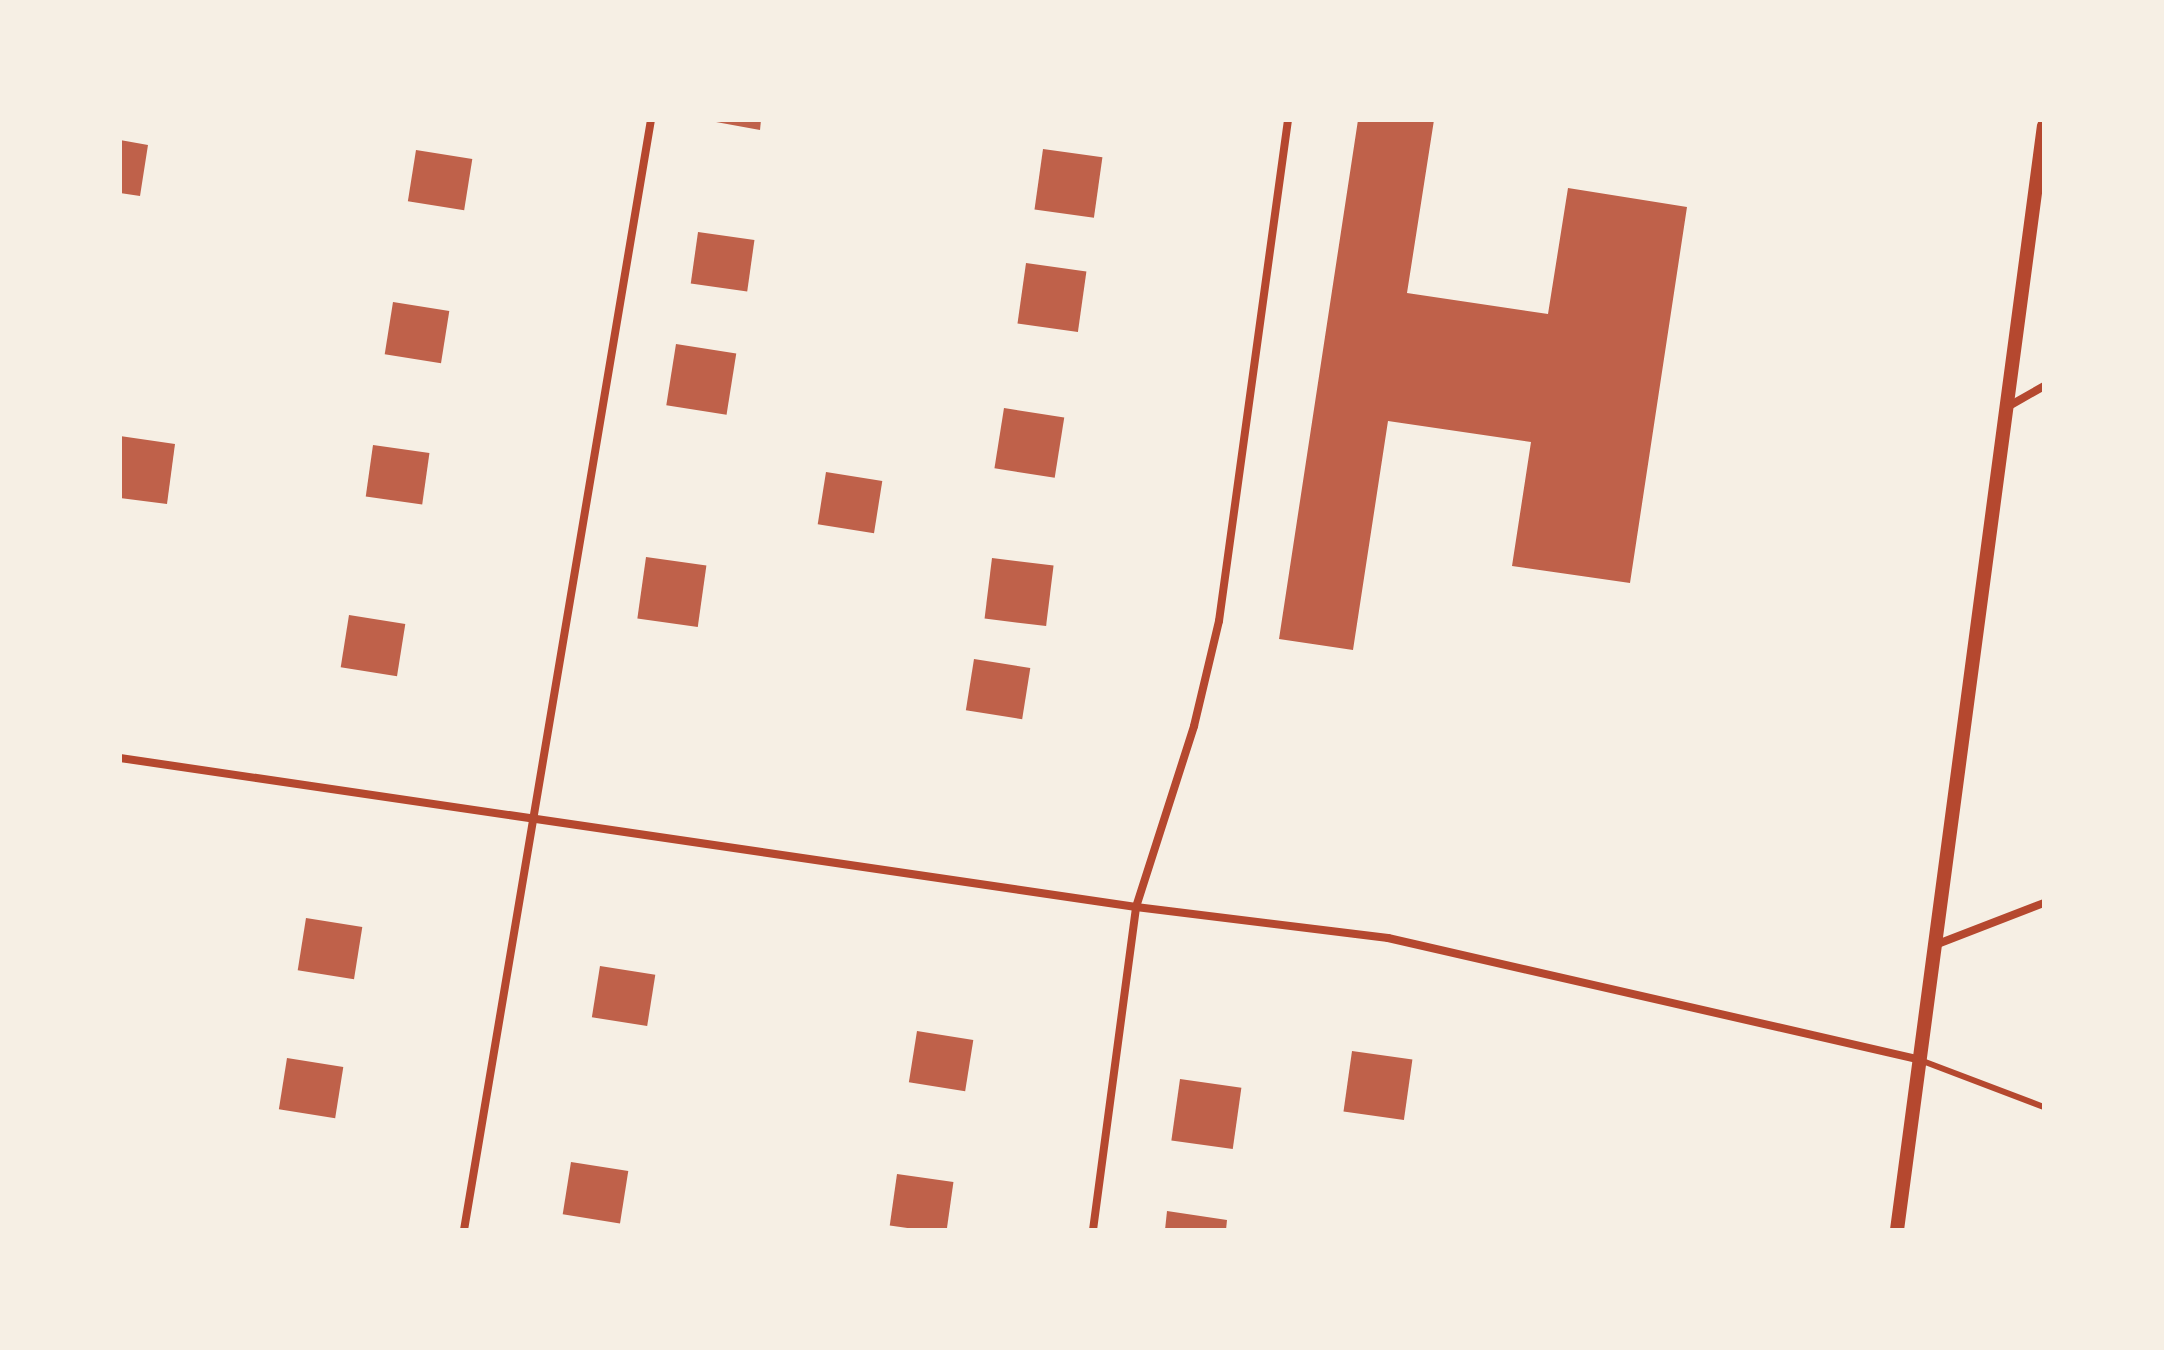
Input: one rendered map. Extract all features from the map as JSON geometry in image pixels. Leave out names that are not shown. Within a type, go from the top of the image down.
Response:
[{"type":"street","points":[[464,1230],[531,816],[651,120]]},
{"type":"street","points":[[1093,1230],[1136,907],[1194,726],[1219,621],[1288,120]]},
{"type":"street","points":[[1897,1230],[1917,1059],[2009,406],[2044,126]]},
{"type":"street","points":[[2009,406],[2044,386]]},
{"type":"street","points":[[120,758],[1136,907],[1388,938],[1917,1059]]},
{"type":"street","points":[[1934,945],[2044,903]]},
{"type":"lane","points":[[1917,1059],[2044,1107]]},
{"type":"building","points":[[705,120],[761,120],[760,130]]},
{"type":"building","points":[[1358,120],[1434,120],[1407,293],[1548,314],[1568,188],[1687,207],[1630,583],[1512,566],[1531,442],[1388,421],[1353,650],[1279,639]]},
{"type":"building","points":[[120,140],[148,145],[140,196],[120,193]]},
{"type":"building","points":[[1043,149],[1102,157],[1094,218],[1035,209]]},
{"type":"building","points":[[416,150],[472,159],[464,210],[408,201]]},
{"type":"building","points":[[698,232],[754,240],[747,291],[691,283]]},
{"type":"building","points":[[1026,263],[1086,271],[1078,332],[1018,323]]},
{"type":"building","points":[[393,302],[449,311],[441,363],[385,354]]},
{"type":"building","points":[[676,344],[736,354],[727,415],[666,405]]},
{"type":"building","points":[[1004,408],[1064,418],[1055,478],[994,468]]},
{"type":"building","points":[[120,436],[175,444],[167,504],[120,498]]},
{"type":"building","points":[[373,445],[429,453],[422,504],[366,496]]},
{"type":"building","points":[[826,472],[882,481],[874,533],[818,524]]},
{"type":"building","points":[[646,557],[706,565],[698,627],[637,618]]},
{"type":"building","points":[[992,558],[1054,566],[1046,626],[985,619]]},
{"type":"building","points":[[349,615],[405,624],[397,676],[341,667]]},
{"type":"building","points":[[974,659],[1030,668],[1022,719],[966,710]]},
{"type":"building","points":[[306,918],[362,927],[354,979],[298,970]]},
{"type":"building","points":[[600,966],[655,975],[647,1026],[592,1017]]},
{"type":"building","points":[[917,1031],[973,1040],[965,1091],[909,1082]]},
{"type":"building","points":[[1352,1051],[1412,1059],[1404,1120],[1344,1111]]},
{"type":"building","points":[[287,1058],[343,1067],[335,1118],[279,1109]]},
{"type":"building","points":[[1180,1079],[1241,1088],[1233,1149],[1171,1140]]},
{"type":"building","points":[[571,1162],[628,1171],[620,1223],[563,1214]]},
{"type":"building","points":[[897,1174],[953,1182],[947,1230],[890,1225]]},
{"type":"building","points":[[1167,1211],[1227,1220],[1226,1230],[1165,1230]]}]
